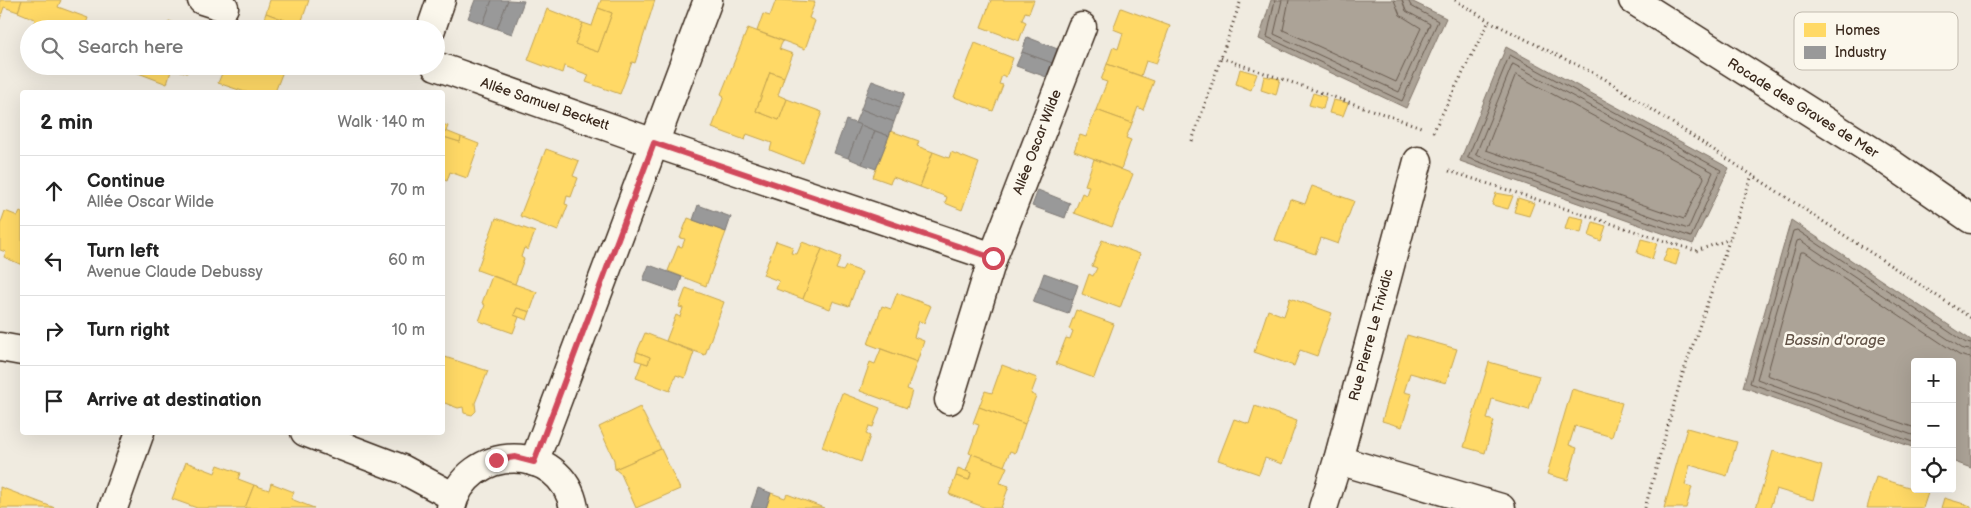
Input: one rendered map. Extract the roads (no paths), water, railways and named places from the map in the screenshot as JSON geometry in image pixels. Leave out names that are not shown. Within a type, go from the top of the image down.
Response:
[{"type":"street","points":[[434,20],[440,0]]},
{"type":"street","points":[[534,462],[708,0]]},
{"type":"street","name":"Rocade des Graves de Mer","points":[[1633,0],[1880,156],[1971,219]]},
{"type":"street","name":"Allée Oscar Wilde","points":[[949,400],[993,258],[1082,27]]},
{"type":"street","name":"Allée Samuel Beckett","points":[[445,69],[654,143]]},
{"type":"street","points":[[654,143],[993,258]]},
{"type":"street","name":"Rue Pierre Le Trividic","points":[[1323,508],[1338,460],[1418,161]]},
{"type":"street","points":[[0,348],[20,351]]},
{"type":"street","points":[[113,508],[139,435]]},
{"type":"street","points":[[313,435],[402,469],[452,502],[464,480],[478,468],[496,460],[515,457],[534,462],[552,471],[566,486],[574,508]]},
{"type":"street","points":[[1338,460],[1501,508]]},
{"type":"water","points":[[1271,0],[1409,0],[1446,18],[1406,108],[1259,39]]},
{"type":"water","points":[[1506,47],[1729,168],[1693,244],[1460,161]]},
{"type":"water","name":"Bassin d'orage","points":[[1791,220],[1971,340],[1971,468],[1956,462],[1956,358],[1911,358],[1911,447],[1743,387]]}]
